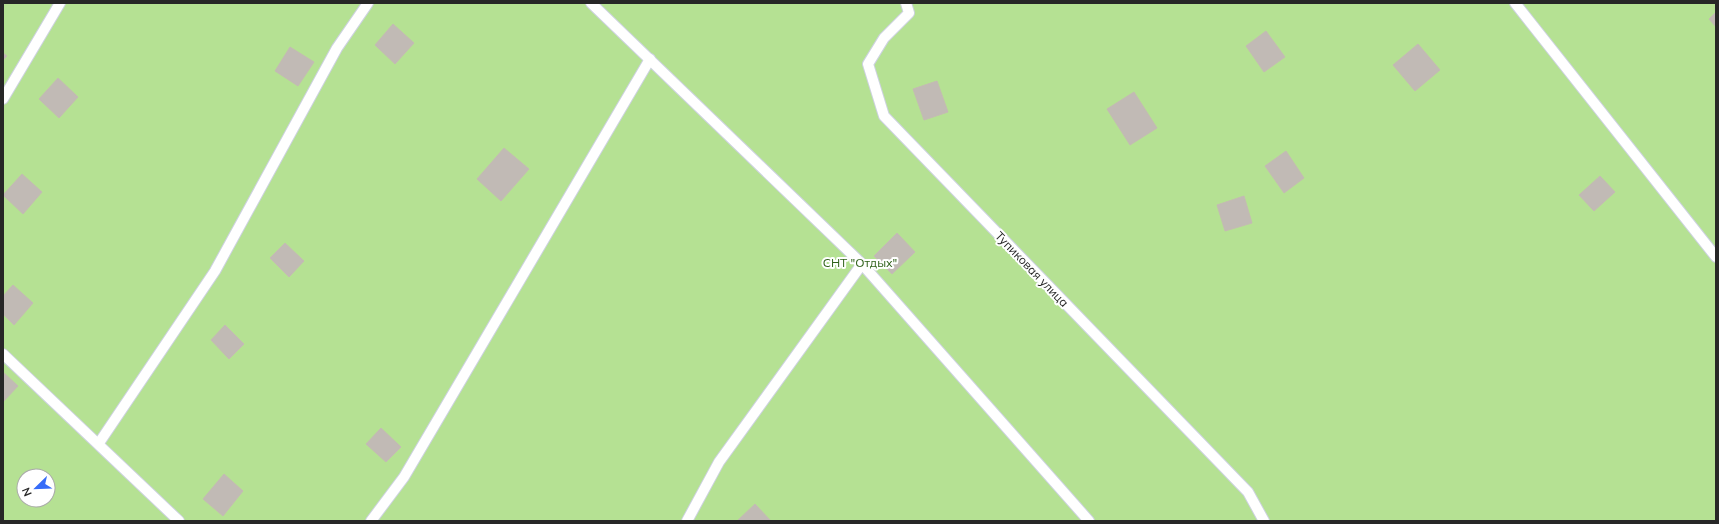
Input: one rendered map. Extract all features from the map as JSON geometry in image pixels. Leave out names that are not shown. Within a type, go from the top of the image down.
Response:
[{"type":"lane","points":[[3,99],[60,3]]},
{"type":"lane","points":[[99,443],[215,271],[337,48],[368,3]]},
{"type":"lane","points":[[591,3],[862,264],[1089,521]]},
{"type":"lane","name":"Тупиковая улица","points":[[906,3],[909,13],[884,38],[868,64],[884,116],[1248,492],[1264,521]]},
{"type":"lane","points":[[1514,3],[1716,257]]},
{"type":"lane","points":[[371,521],[404,477],[650,59]]},
{"type":"lane","points":[[687,521],[719,462],[862,264]]},
{"type":"lane","points":[[3,354],[99,443],[179,521]]},
{"type":"green space","name":"СНТ \"Отдых\"","points":[[3,3],[1716,3],[1716,521],[3,521]]},
{"type":"building","points":[[1716,12],[1716,27],[1709,19]]},
{"type":"building","points":[[393,24],[414,43],[395,64],[375,45]]},
{"type":"building","points":[[1266,31],[1285,57],[1264,72],[1246,46]]},
{"type":"building","points":[[1418,44],[1440,70],[1415,91],[1393,65]]},
{"type":"building","points":[[290,47],[314,62],[298,86],[275,71]]},
{"type":"building","points":[[3,53],[7,56],[3,60]]},
{"type":"building","points":[[58,78],[78,97],[59,118],[39,99]]},
{"type":"building","points":[[937,81],[948,112],[924,120],[913,89]]},
{"type":"building","points":[[1134,92],[1157,128],[1130,145],[1107,109]]},
{"type":"building","points":[[504,148],[529,169],[501,201],[477,179]]},
{"type":"building","points":[[1286,151],[1304,178],[1284,193],[1265,166]]},
{"type":"building","points":[[22,174],[42,192],[23,214],[3,195]]},
{"type":"building","points":[[1600,176],[1615,192],[1594,211],[1579,195]]},
{"type":"building","points":[[1244,196],[1252,223],[1225,231],[1217,205]]},
{"type":"building","points":[[897,233],[915,252],[892,274],[874,256]]},
{"type":"building","points":[[285,243],[304,261],[289,277],[270,258]]},
{"type":"building","points":[[13,285],[33,303],[14,325],[3,314],[3,296]]},
{"type":"building","points":[[225,325],[244,344],[229,359],[211,340]]},
{"type":"building","points":[[3,372],[18,386],[3,402]]},
{"type":"building","points":[[381,428],[401,447],[386,462],[366,444]]},
{"type":"building","points":[[224,474],[243,491],[223,516],[203,499]]},
{"type":"building","points":[[755,504],[771,521],[737,521]]}]
